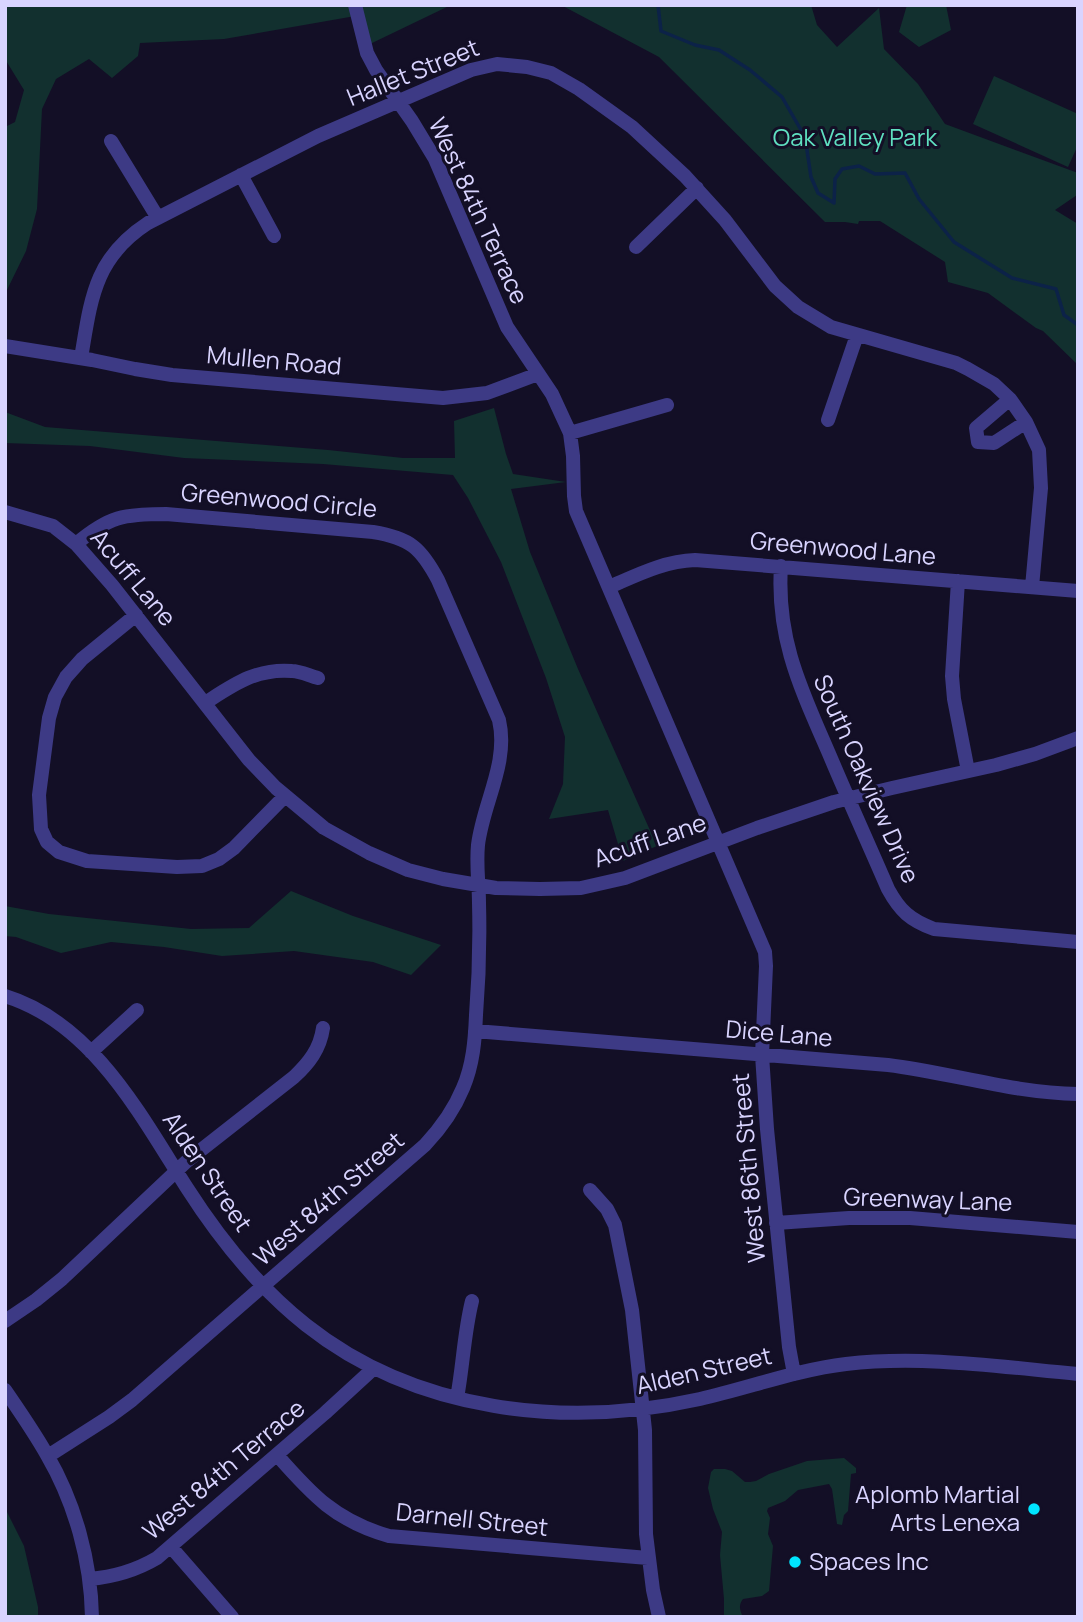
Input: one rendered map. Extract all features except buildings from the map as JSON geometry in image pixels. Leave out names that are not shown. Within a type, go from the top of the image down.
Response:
[{"type":"street","name":"West 84th Terrace","points":[[355,5],[367,53],[435,159],[507,327],[552,394],[570,433],[576,511],[718,842]]},
{"type":"street","name":"Hallet Street","points":[[80,358],[101,272],[114,252],[131,234],[318,136],[471,70],[497,64],[527,67],[551,73],[579,89],[632,127],[697,188],[725,219],[775,286],[798,307],[831,327],[956,363],[994,384],[1010,400],[1026,422],[1039,450],[1041,488],[1032,587]]},
{"type":"street","points":[[111,141],[158,218]]},
{"type":"street","points":[[241,175],[274,236]]},
{"type":"street","points":[[636,247],[697,188]]},
{"type":"street","points":[[828,421],[857,335]]},
{"type":"street","name":"Mullen Road","points":[[5,346],[172,375],[443,398],[487,393],[538,374]]},
{"type":"street","points":[[1010,400],[976,428],[978,442],[994,443],[1026,422]]},
{"type":"street","points":[[570,433],[667,405]]},
{"type":"street","name":"Acuff Lane","points":[[5,512],[53,526],[76,544],[112,585],[249,760],[285,796],[324,828],[369,853],[408,870],[443,879],[478,886],[581,888],[625,878],[757,828],[848,799],[996,765],[1078,738]]},
{"type":"street","name":"Greenwood Circle","points":[[76,544],[116,518],[135,514],[166,514],[373,532],[390,535],[412,545],[426,558],[439,580],[501,728],[502,743],[497,773],[483,814],[478,845],[478,886]]},
{"type":"street","name":"Greenwood Lane","points":[[608,587],[662,565],[685,560],[1078,591]]},
{"type":"street","name":"South Oakview Drive","points":[[781,566],[782,618],[791,663],[848,799],[897,905],[918,923],[934,929],[1078,942]]},
{"type":"street","points":[[958,581],[952,676],[968,771]]},
{"type":"street","points":[[136,615],[82,659],[66,677],[55,697],[48,718],[39,795],[43,846],[87,861],[202,866],[219,859],[234,848],[285,796]]},
{"type":"street","points":[[205,703],[240,680],[267,671],[294,671],[318,678]]},
{"type":"street","name":"West 86th Street","points":[[718,842],[765,952],[762,1055],[776,1223],[794,1374]]},
{"type":"street","name":"West 84th Street","points":[[48,1457],[132,1400],[425,1145],[440,1128],[453,1109],[472,1060],[480,962],[478,886]]},
{"type":"street","name":"Alden Street","points":[[5,996],[39,1010],[91,1052],[152,1130],[214,1227],[264,1286],[306,1325],[337,1347],[374,1368],[421,1389],[493,1407],[579,1413],[642,1409],[701,1399],[794,1374],[881,1361],[914,1360],[1078,1374]]},
{"type":"street","points":[[91,1052],[137,1010]]},
{"type":"street","points":[[5,1321],[62,1279],[177,1171],[307,1065],[321,1040],[323,1028]]},
{"type":"street","name":"Dice Lane","points":[[475,1031],[908,1068],[1022,1089],[1078,1094]]},
{"type":"street","points":[[590,1191],[607,1209],[615,1225],[632,1310],[646,1454],[648,1558],[659,1617]]},
{"type":"street","name":"Greenway Lane","points":[[776,1223],[849,1218],[910,1218],[1078,1232]]},
{"type":"street","points":[[457,1398],[472,1301]]},
{"type":"street","name":"West 84th Terrace","points":[[89,1579],[110,1578],[131,1572],[148,1564],[171,1547],[374,1368]]},
{"type":"street","points":[[5,1390],[48,1457],[72,1509],[83,1544],[93,1617]]},
{"type":"street","name":"Darnell Street","points":[[277,1455],[322,1503],[370,1531],[389,1536],[648,1558]]},
{"type":"street","points":[[171,1547],[232,1617]]},
{"type":"green space","points":[[5,5],[451,5],[370,44],[361,15],[224,39],[140,43],[138,56],[112,78],[89,59],[56,79],[42,109],[37,209],[26,251],[6,292],[5,127],[15,122],[24,90],[5,59]]},
{"type":"green space","name":"Oak Valley Park","points":[[561,5],[811,5],[817,25],[837,47],[879,8],[884,49],[918,84],[945,124],[1078,173],[1077,195],[1055,210],[1078,224],[1078,365],[1043,331],[988,293],[948,282],[945,262],[880,221],[859,221],[858,224],[825,222],[659,57]]},
{"type":"green space","points":[[907,5],[946,5],[951,30],[919,47],[899,32]]},
{"type":"green space","points":[[994,76],[1078,114],[1078,145],[1068,167],[973,124]]},
{"type":"green space","points":[[494,408],[513,474],[566,482],[511,489],[530,552],[578,669],[657,846],[623,861],[608,810],[549,819],[563,784],[565,737],[546,678],[501,562],[453,475],[323,464],[184,458],[90,446],[5,443],[5,412],[45,427],[403,458],[455,458],[454,421]]},
{"type":"green space","points":[[291,891],[353,916],[441,945],[411,975],[373,962],[294,951],[222,956],[111,942],[61,953],[16,937],[5,936],[5,906],[49,914],[191,929],[249,928]]},
{"type":"green space","points":[[844,1458],[856,1468],[856,1473],[851,1474],[848,1511],[844,1515],[842,1525],[837,1524],[829,1484],[798,1490],[785,1501],[768,1508],[768,1534],[773,1546],[769,1591],[762,1596],[743,1599],[740,1608],[743,1617],[724,1617],[720,1555],[722,1532],[708,1488],[711,1472],[714,1469],[725,1469],[732,1471],[745,1482],[750,1482],[807,1461]]},
{"type":"green space","points":[[5,1508],[24,1546],[38,1617],[5,1617]]},
{"type":"waterway","points":[[658,5],[661,31],[695,45],[719,50],[750,70],[782,97],[805,137],[811,177],[818,193],[834,203],[835,179],[842,169],[859,166],[875,174],[905,173],[919,199],[954,242],[1012,278],[1056,289],[1064,315],[1078,325]]},
{"type":"place","name":"Aplomb Martial Arts Lenexa","points":[[1034,1509]]},
{"type":"place","name":"Spaces Inc","points":[[795,1562]]}]
